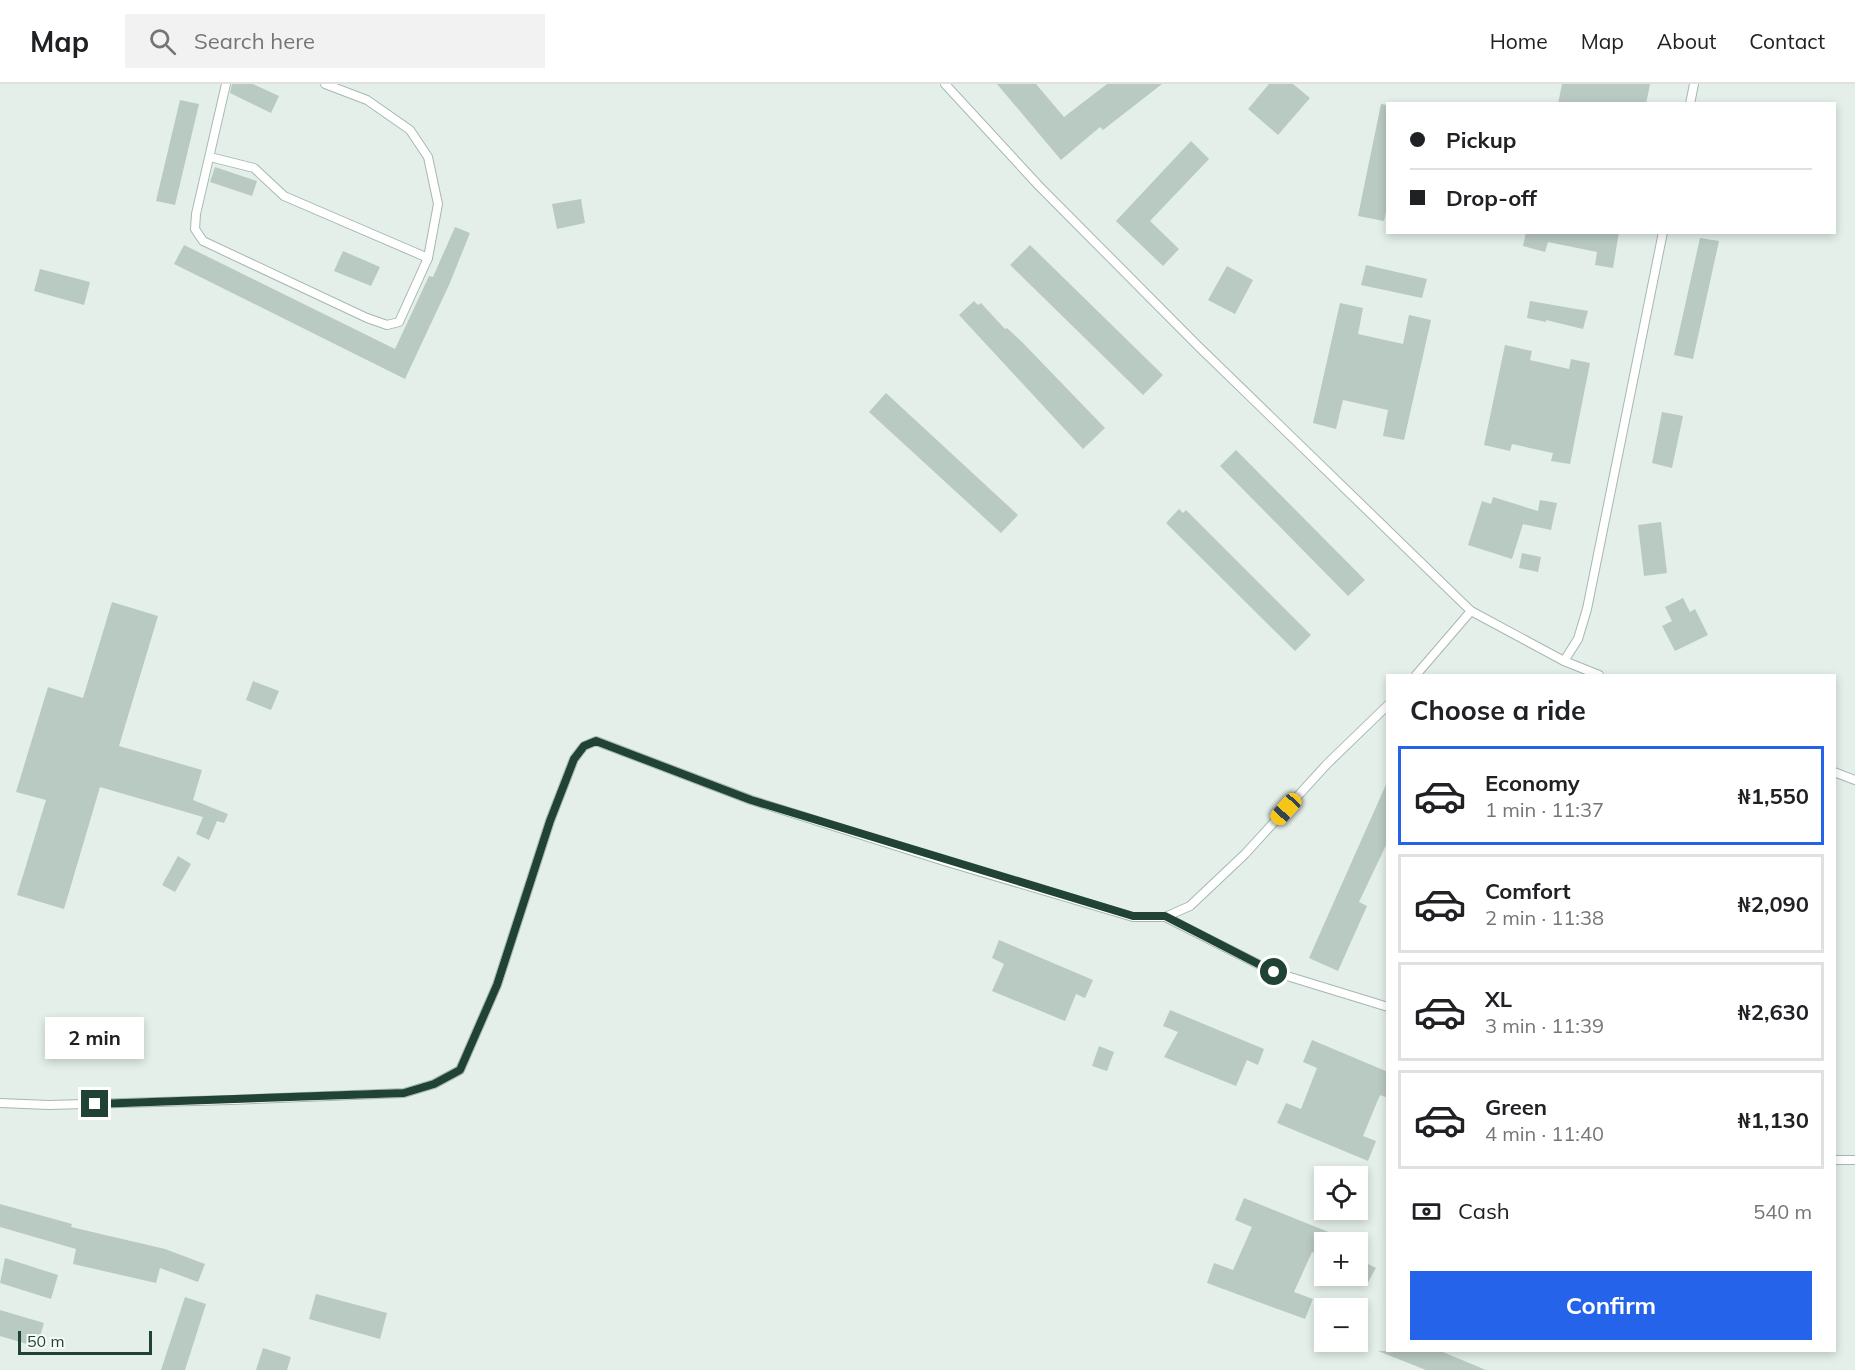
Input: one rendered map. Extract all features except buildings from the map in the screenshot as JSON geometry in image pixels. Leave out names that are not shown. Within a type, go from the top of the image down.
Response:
[{"type":"lane","points":[[226,84],[196,221],[195,229],[202,241],[367,318],[387,325],[399,322],[428,258],[438,204],[428,158],[410,130],[366,100],[325,84]]},
{"type":"lane","points":[[945,84],[1039,186],[1164,313],[1471,611],[1564,660],[1597,674]]},
{"type":"lane","points":[[1690,102],[1694,84]]},
{"type":"lane","points":[[210,157],[254,168],[284,196],[428,258]]},
{"type":"lane","points":[[1564,660],[1578,639],[1587,609],[1663,234]]},
{"type":"lane","points":[[1417,674],[1471,611]]},
{"type":"lane","points":[[0,1103],[49,1105],[404,1093],[434,1084],[460,1070],[497,985],[550,821],[574,759],[584,746],[596,741],[751,800],[944,861],[1133,916],[1165,916],[1190,906],[1229,869],[1327,764],[1386,707]]},
{"type":"lane","points":[[1836,773],[1855,780]]},
{"type":"lane","points":[[1165,916],[1274,972],[1386,1006]]},
{"type":"lane","points":[[1836,1160],[1855,1160]]},
{"type":"route","points":[[95,1104],[404,1093],[434,1084],[460,1070],[497,985],[550,821],[574,759],[584,746],[596,741],[751,800],[944,861],[1133,916],[1165,916],[1274,972]]}]
